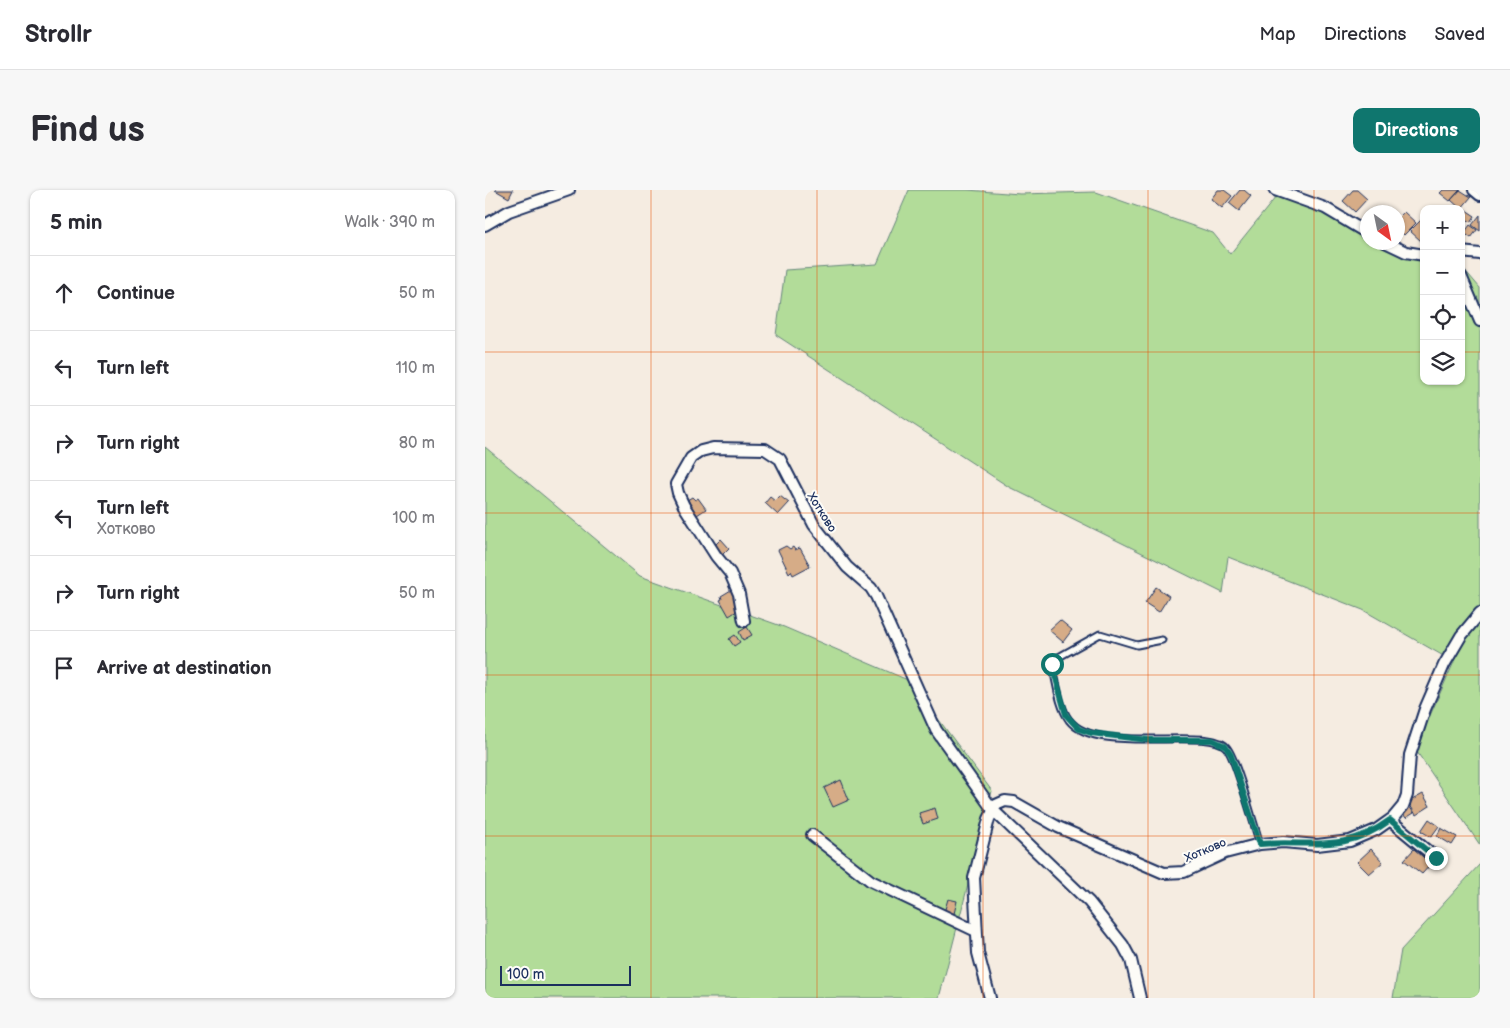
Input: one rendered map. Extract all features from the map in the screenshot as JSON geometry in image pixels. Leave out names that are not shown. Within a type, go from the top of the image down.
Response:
[{"type":"street","points":[[485,225],[509,210],[569,190]]},
{"type":"street","points":[[1275,190],[1325,208],[1360,228]]},
{"type":"street","points":[[1474,190],[1480,194]]},
{"type":"street","points":[[1403,250],[1420,254]]},
{"type":"street","points":[[1465,252],[1480,254]]},
{"type":"street","points":[[1465,285],[1480,321]]},
{"type":"street","name":"Хотково","points":[[745,620],[739,594],[730,573],[715,556],[684,506],[676,484],[691,458],[701,451],[713,448],[765,449],[780,458],[814,525],[847,567],[871,588],[936,730],[993,810],[1095,909],[1123,946],[1131,960],[1140,998]]},
{"type":"street","name":"Хотково","points":[[993,810],[996,805],[1005,800],[1014,802],[1058,827],[1164,873],[1184,872],[1225,853],[1260,844],[1283,842],[1317,845],[1349,841],[1376,830],[1390,820],[1403,806],[1407,795],[1411,755],[1425,709],[1444,664],[1461,636],[1480,613]]},
{"type":"street","points":[[990,998],[978,953],[974,878],[993,810]]},
{"type":"street","points":[[1390,820],[1436,858]]},
{"type":"street","points":[[812,835],[871,881],[976,931]]},
{"type":"lane","points":[[1163,640],[1148,645],[1137,645],[1100,634],[1057,658],[1053,662],[1053,669],[1066,715],[1079,729],[1091,733],[1148,740],[1208,739],[1221,742],[1231,755],[1260,844]]},
{"type":"green space","points":[[909,190],[967,190],[1020,194],[1096,192],[1213,233],[1230,254],[1280,192],[1360,230],[1360,250],[1405,249],[1420,254],[1420,385],[1465,385],[1465,270],[1480,288],[1480,845],[1415,749],[1454,662],[1363,610],[1228,557],[1223,593],[1009,487],[776,335],[785,270],[877,264]]},
{"type":"green space","points":[[485,447],[640,576],[784,627],[910,681],[992,791],[939,998],[485,998]]},
{"type":"green space","points":[[1480,864],[1480,998],[1393,998],[1401,950]]},
{"type":"building","points":[[495,190],[513,190],[509,198]]},
{"type":"building","points":[[1218,190],[1224,190],[1232,196],[1222,208],[1211,199]]},
{"type":"building","points":[[1240,190],[1244,190],[1251,196],[1239,211],[1229,203]]},
{"type":"building","points":[[1353,190],[1357,190],[1367,199],[1355,212],[1343,201]]},
{"type":"building","points":[[1443,190],[1460,190],[1450,201],[1440,193]]},
{"type":"building","points":[[1460,190],[1471,197],[1464,205],[1457,205],[1451,200]]},
{"type":"building","points":[[1465,209],[1475,216],[1471,222],[1465,218]]},
{"type":"building","points":[[1405,213],[1416,223],[1405,234]]},
{"type":"building","points":[[1480,215],[1480,231],[1472,225]]},
{"type":"building","points":[[1420,221],[1420,240],[1410,231]]},
{"type":"building","points":[[1470,225],[1477,230],[1471,238],[1465,232]]},
{"type":"building","points":[[780,496],[789,503],[778,515],[765,503],[770,497],[775,501]]},
{"type":"building","points":[[692,497],[695,500],[698,498],[706,509],[694,517],[684,502]]},
{"type":"building","points":[[721,539],[729,548],[721,556],[712,548]]},
{"type":"building","points":[[786,546],[790,549],[793,547],[795,550],[800,548],[810,566],[793,575],[791,571],[789,573],[778,550]]},
{"type":"building","points":[[1156,587],[1169,596],[1159,612],[1145,603]]},
{"type":"building","points":[[731,590],[740,609],[729,616],[720,600],[722,599],[721,596]]},
{"type":"building","points":[[1060,620],[1072,630],[1063,642],[1049,630]]},
{"type":"building","points":[[747,627],[752,635],[743,640],[739,632]]},
{"type":"building","points":[[735,635],[740,642],[734,646],[729,639]]},
{"type":"building","points":[[841,780],[849,800],[833,807],[824,788]]},
{"type":"building","points":[[1408,793],[1412,800],[1423,794],[1430,806],[1416,815],[1407,800]]},
{"type":"building","points":[[1409,806],[1414,813],[1406,818],[1401,811]]},
{"type":"building","points":[[935,808],[938,819],[923,824],[919,813]]},
{"type":"building","points":[[1429,819],[1439,826],[1431,837],[1421,831]]},
{"type":"building","points":[[1441,828],[1457,837],[1452,845],[1437,836]]},
{"type":"building","points":[[1371,849],[1383,862],[1369,874],[1357,862]]},
{"type":"building","points":[[1414,849],[1431,864],[1422,874],[1404,860]]},
{"type":"building","points":[[948,899],[957,901],[953,918],[943,916]]},
{"type":"route","points":[[1052,664],[1066,715],[1074,725],[1085,732],[1148,740],[1212,740],[1221,742],[1231,755],[1260,844],[1283,842],[1317,845],[1349,841],[1376,830],[1390,820],[1436,858]]}]
